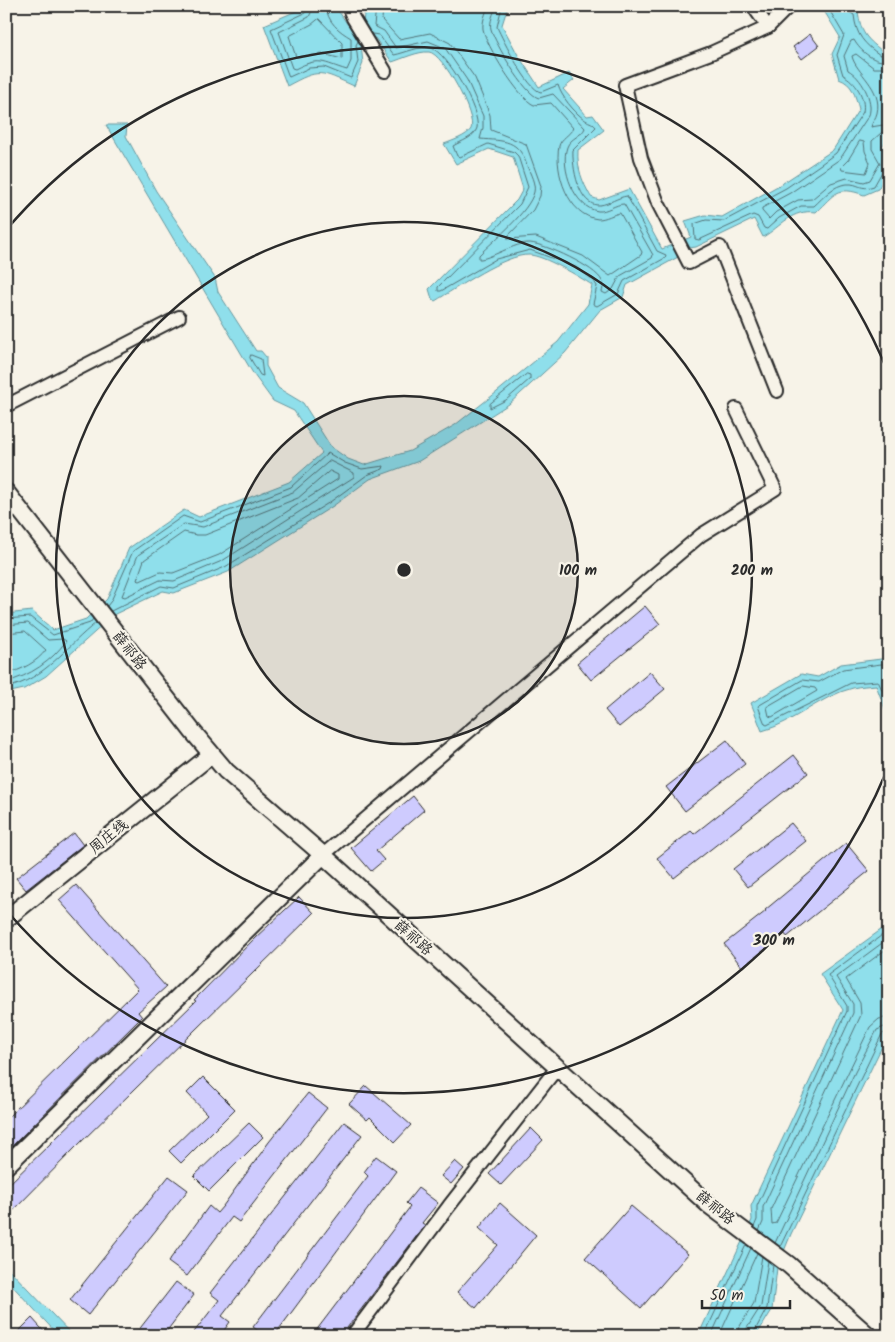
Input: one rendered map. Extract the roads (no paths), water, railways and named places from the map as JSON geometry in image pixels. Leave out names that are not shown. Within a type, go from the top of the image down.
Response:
[{"type":"street","points":[[348,6],[352,18],[386,71]]},
{"type":"street","points":[[753,6],[768,27]]},
{"type":"street","points":[[777,391],[720,247],[689,263],[658,203],[641,158],[625,84],[711,53],[768,27],[789,6]]},
{"type":"street","points":[[6,406],[179,317]]},
{"type":"street","points":[[6,1166],[323,855],[701,535],[775,489],[736,409]]},
{"type":"street","name":"薛祁路","points":[[6,492],[211,755],[226,771],[323,855],[709,1205],[789,1265],[870,1336]]},
{"type":"street","name":"周庄线","points":[[6,918],[211,755]]},
{"type":"street","points":[[352,1336],[449,1206],[557,1068]]},
{"type":"water","points":[[308,6],[335,6],[348,25],[363,23],[365,6],[508,6],[502,25],[518,55],[539,87],[569,73],[574,80],[563,89],[587,116],[593,115],[604,130],[578,150],[578,163],[581,175],[591,197],[599,200],[629,189],[662,249],[691,237],[685,221],[705,215],[722,217],[783,183],[833,150],[859,109],[855,95],[850,87],[839,79],[832,54],[840,37],[821,6],[847,6],[858,11],[862,30],[872,42],[882,51],[889,47],[889,141],[882,145],[888,163],[887,172],[878,189],[864,195],[848,191],[837,193],[816,212],[800,213],[793,216],[763,237],[754,219],[696,247],[689,248],[678,257],[627,285],[623,297],[600,310],[565,353],[509,404],[419,461],[370,479],[333,506],[228,572],[174,593],[163,591],[115,614],[46,676],[24,689],[6,693],[6,614],[32,611],[53,630],[86,619],[107,599],[129,548],[184,510],[199,517],[289,482],[322,453],[294,411],[273,401],[254,375],[106,125],[127,125],[126,136],[156,191],[215,278],[218,292],[256,351],[261,351],[266,357],[266,366],[278,388],[303,403],[331,447],[348,459],[364,465],[410,451],[455,425],[558,342],[588,304],[592,285],[552,262],[529,255],[507,260],[468,280],[435,301],[432,299],[429,289],[517,200],[523,189],[513,157],[489,149],[456,164],[444,144],[459,138],[471,129],[469,112],[458,86],[450,74],[435,55],[429,52],[415,54],[392,62],[375,38],[361,45],[363,63],[354,86],[334,77],[314,74],[287,86],[264,25]]},
{"type":"water","points":[[889,658],[889,720],[876,685],[856,687],[841,692],[785,722],[762,731],[751,703],[801,674],[818,677],[841,664]]},
{"type":"water","points":[[889,924],[889,1032],[791,1234],[777,1268],[772,1310],[756,1336],[698,1336],[752,1220],[751,1206],[843,1010],[820,974]]},
{"type":"water","points":[[6,1266],[73,1336],[59,1336],[6,1279]]}]
